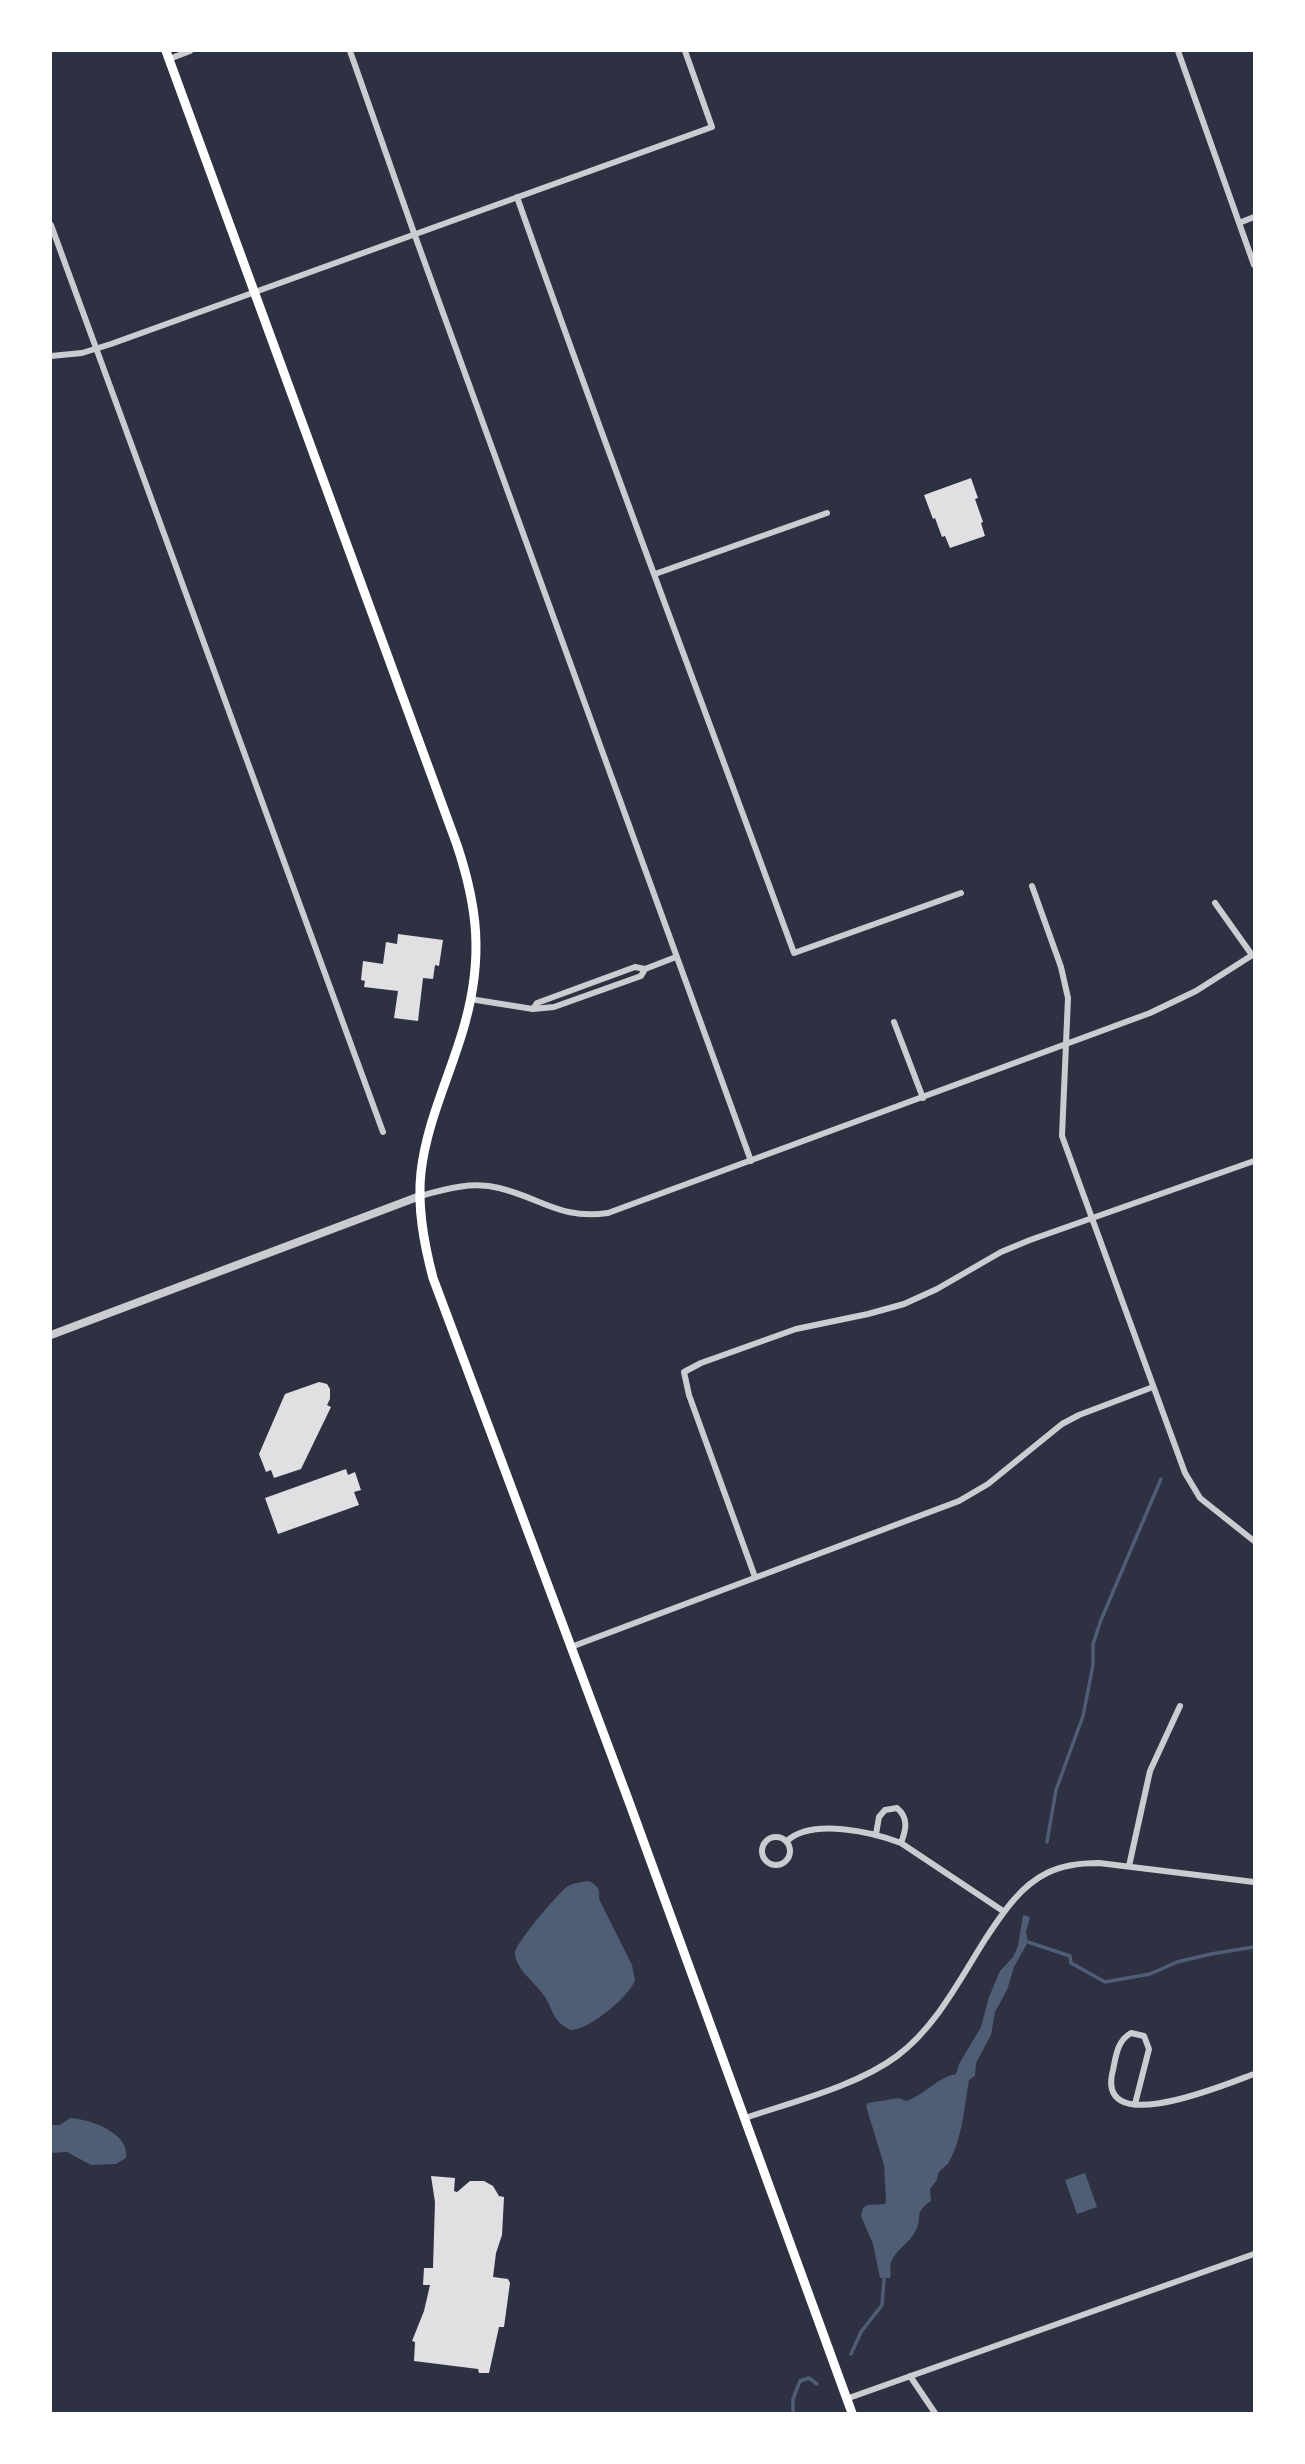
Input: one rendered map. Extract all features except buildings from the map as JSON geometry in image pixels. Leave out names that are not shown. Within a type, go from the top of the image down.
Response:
[{"type":"main road","points":[[168,55],[467,874],[477,932],[475,967],[465,1023],[427,1139],[420,1196],[422,1224],[433,1278],[852,2413]]},
{"type":"street","points":[[168,55],[190,51]]},
{"type":"street","points":[[350,51],[751,1161]]},
{"type":"street","points":[[51,356],[95,349],[712,127],[685,51]]},
{"type":"street","points":[[1178,51],[1254,265]]},
{"type":"street","points":[[517,197],[794,953],[961,893]]},
{"type":"street","points":[[1239,223],[1254,217]]},
{"type":"street","points":[[51,225],[383,1132]]},
{"type":"street","points":[[655,574],[827,513]]},
{"type":"street","points":[[1032,886],[1066,985],[1068,1004],[1062,1136],[1179,1460],[1200,1498],[1254,1541]]},
{"type":"street","points":[[51,1335],[420,1196],[449,1188],[496,1187],[558,1210],[591,1216],[628,1206],[923,1098],[1182,999],[1253,955],[1215,903]]},
{"type":"street","points":[[470,999],[533,1009],[554,1007],[641,976],[645,969],[676,957]]},
{"type":"street","points":[[894,1022],[923,1098]]},
{"type":"street","points":[[755,1577],[689,1395],[684,1372],[796,1329],[904,1304],[937,1289],[1001,1252],[1254,1161]]},
{"type":"street","points":[[571,1647],[959,1500],[988,1484],[1062,1424],[1153,1387]]},
{"type":"street","points":[[1129,1866],[1150,1771],[1180,1706]]},
{"type":"street","points":[[876,1834],[879,1817],[885,1810],[897,1808],[905,1818],[906,1825],[901,1843]]},
{"type":"street","points":[[787,1841],[790,1850],[787,1860],[774,1865],[765,1861],[761,1853],[766,1840],[774,1836],[787,1841],[802,1833],[828,1829],[876,1834],[901,1843],[1003,1912]]},
{"type":"street","points":[[745,2118],[868,2074],[898,2056],[932,2021],[1003,1912],[1030,1884],[1050,1871],[1081,1863],[1129,1866],[1254,1882]]},
{"type":"street","points":[[1135,2104],[1149,2049],[1144,2036],[1131,2033],[1120,2043],[1110,2079],[1115,2095],[1122,2101],[1135,2104],[1148,2105],[1171,2103],[1254,2074]]},
{"type":"street","points":[[846,2399],[1254,2254]]},
{"type":"street","points":[[910,2376],[923,2399],[935,2413]]},
{"type":"water","points":[[589,1881],[598,1888],[599,1899],[632,1965],[635,1980],[632,1987],[608,2011],[579,2029],[571,2030],[556,2018],[545,1997],[522,1971],[515,1953],[529,1930],[568,1886]]},
{"type":"water","points":[[1023,1915],[1030,1917],[1026,1932],[1028,1942],[995,2012],[991,2035],[976,2063],[975,2076],[969,2080],[954,2152],[930,2189],[931,2201],[920,2212],[914,2234],[893,2258],[890,2278],[880,2278],[873,2244],[861,2216],[867,2205],[885,2204],[886,2200],[884,2165],[866,2106],[868,2103],[899,2098],[906,2101],[942,2079],[956,2074],[981,2027],[1000,1971],[1013,1957],[1018,1946]]},
{"type":"water","points":[[70,2118],[88,2121],[107,2129],[122,2141],[126,2158],[116,2164],[91,2165],[67,2152],[51,2153],[51,2125],[60,2125]]},
{"type":"water","points":[[1085,2173],[1097,2207],[1077,2214],[1065,2180]]},
{"type":"waterway","points":[[1047,1842],[1056,1790],[1083,1716],[1093,1665],[1093,1644],[1161,1479]]},
{"type":"waterway","points":[[1028,1942],[1070,1956],[1071,1963],[1105,1982],[1150,1974],[1177,1962],[1211,1954],[1254,1947]]},
{"type":"waterway","points":[[851,2354],[861,2332],[882,2305],[884,2279]]},
{"type":"waterway","points":[[793,2413],[793,2399],[800,2381],[809,2378],[817,2384]]}]
